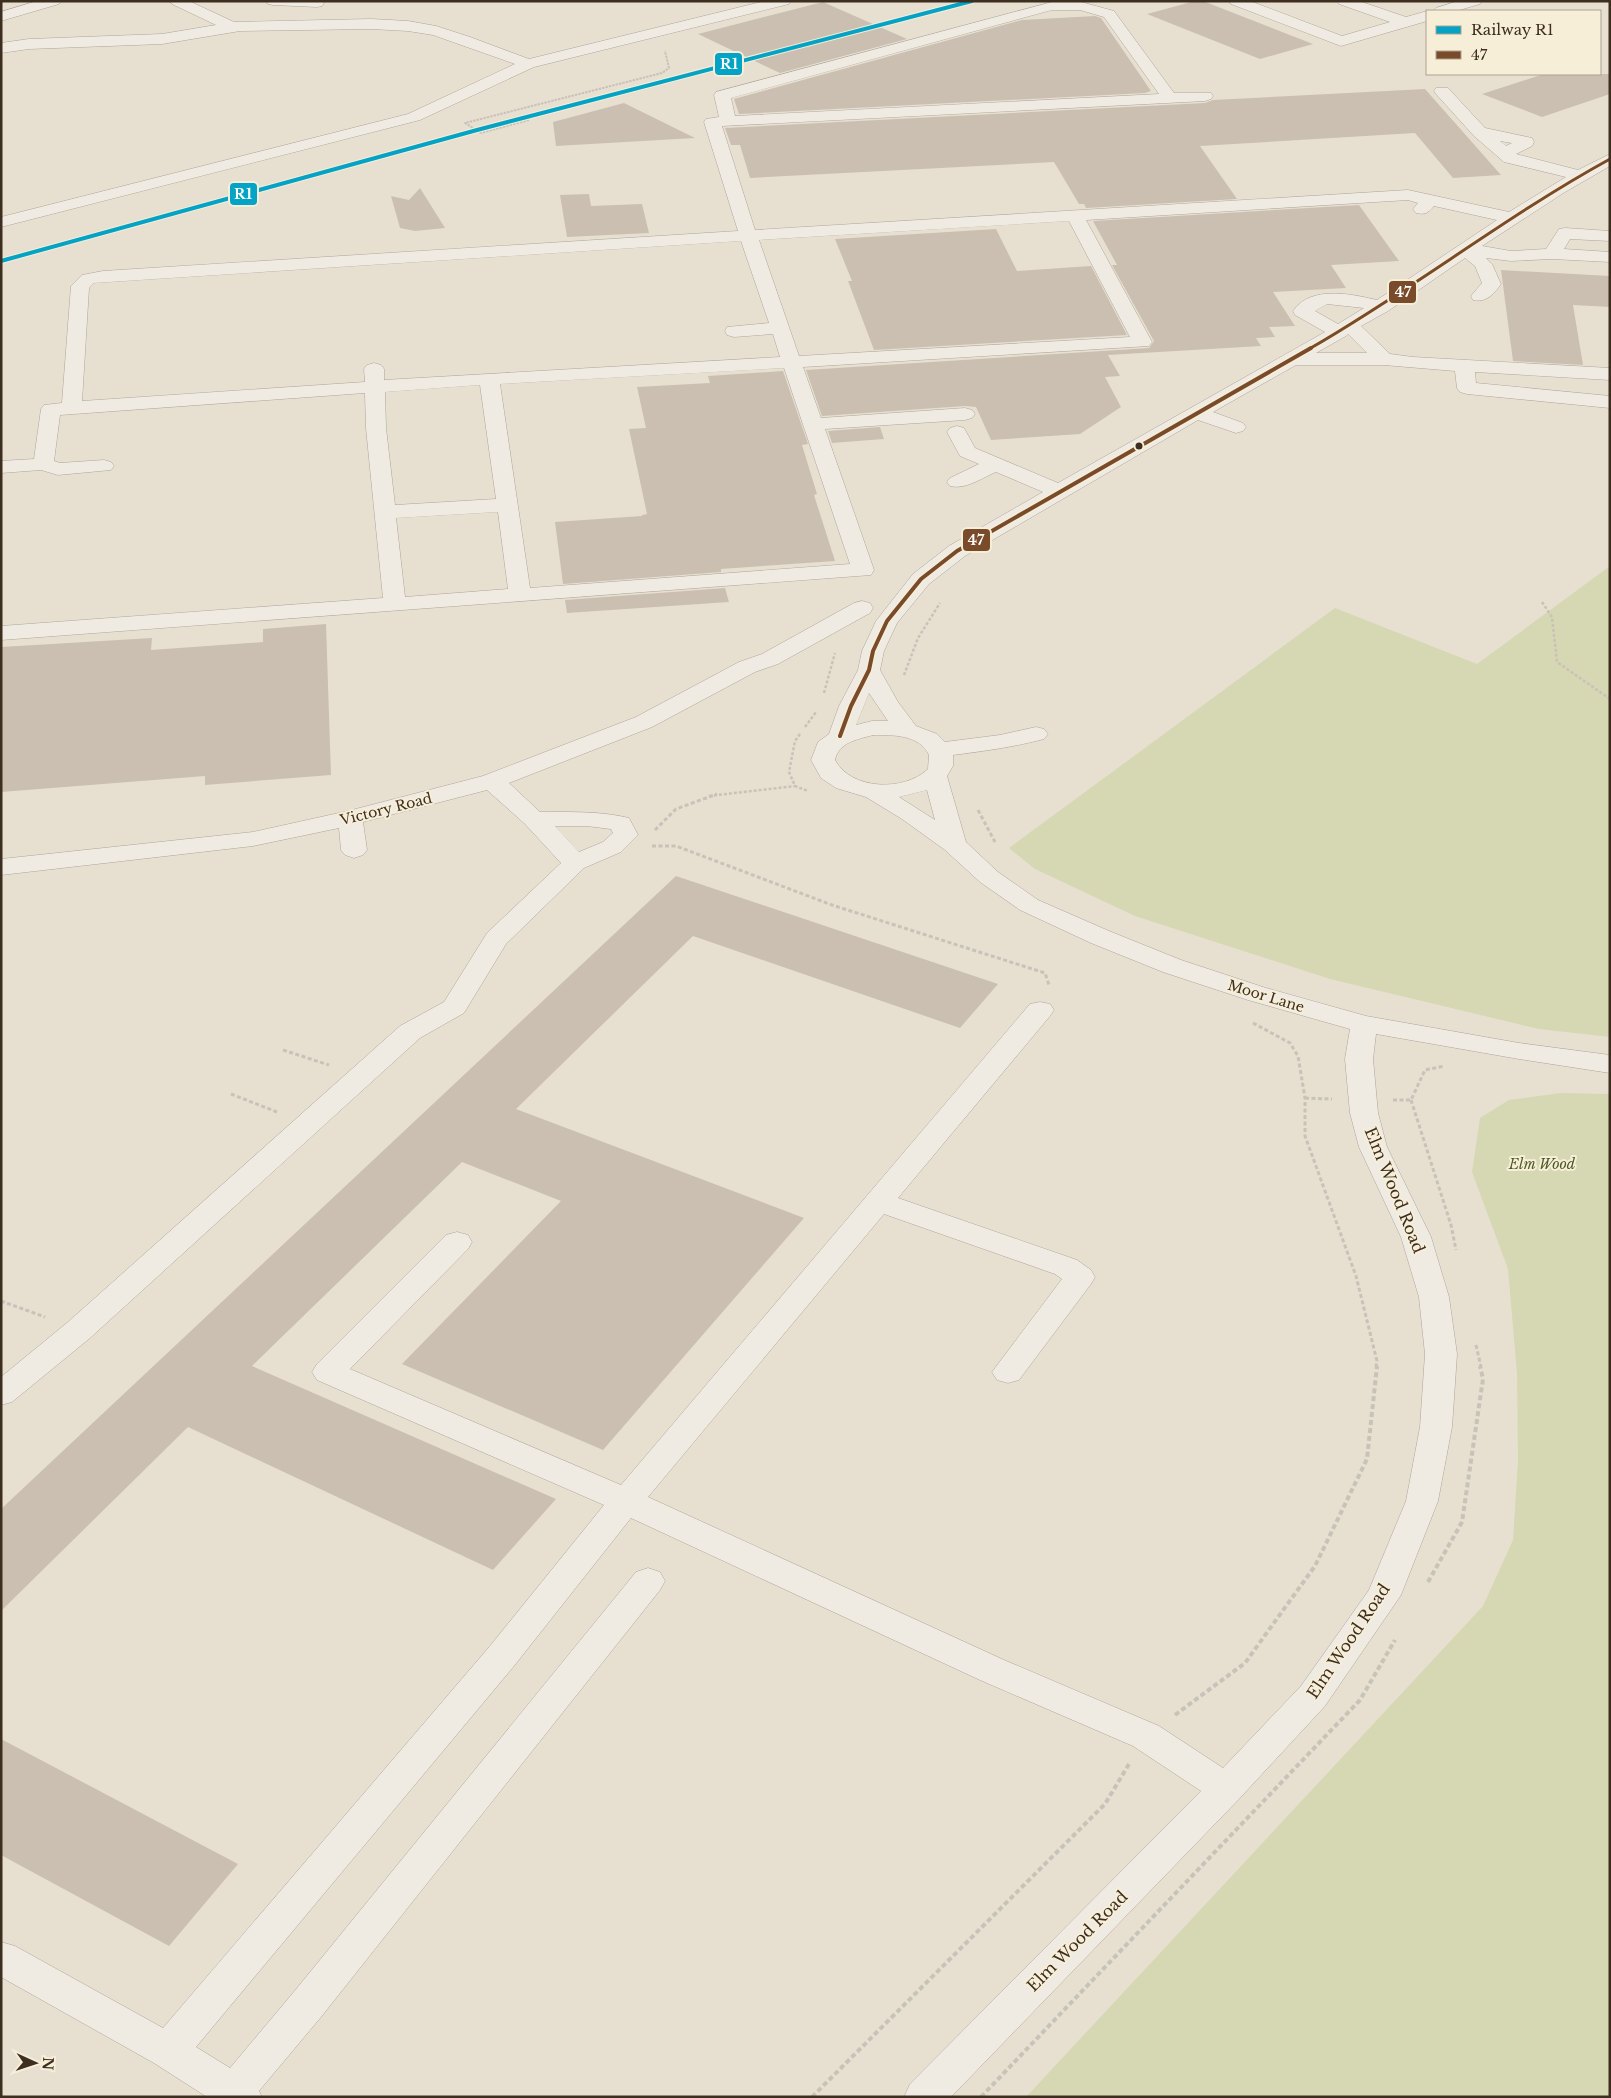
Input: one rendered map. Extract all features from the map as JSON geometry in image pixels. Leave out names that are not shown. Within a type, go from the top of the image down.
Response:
[{"type":"street","points":[[1,17],[54,1]]},
{"type":"street","points":[[177,1],[231,27]]},
{"type":"street","points":[[273,1],[318,2],[311,25]]},
{"type":"street","points":[[1,222],[414,118],[528,64],[784,1]]},
{"type":"street","points":[[1236,1],[1341,41],[1426,16]]},
{"type":"street","points":[[1344,1],[1405,22]]},
{"type":"street","points":[[1444,10],[1475,1]]},
{"type":"street","points":[[728,122],[722,95],[1052,6],[1081,6],[1109,14],[1170,98]]},
{"type":"street","points":[[1,48],[30,44],[162,38],[231,27],[380,25],[408,26],[436,31],[528,64]]},
{"type":"street","points":[[1442,90],[1480,132],[1510,158],[1578,175]]},
{"type":"street","points":[[1,633],[863,570],[748,235],[712,122],[1204,96]]},
{"type":"street","points":[[1480,132],[1518,138],[1526,142],[1505,154]]},
{"type":"street","points":[[840,736],[851,706],[869,670],[873,651],[888,621],[921,579],[957,551],[1058,491],[1293,359],[1381,307],[1511,218],[1578,175],[1610,158]]},
{"type":"street","points":[[72,408],[80,286],[88,279],[103,276],[1408,196],[1426,205],[1511,218]]},
{"type":"street","points":[[43,464],[51,409],[374,378],[488,379],[1142,342],[1075,215]]},
{"type":"street","points":[[1552,254],[1565,233],[1610,236]]},
{"type":"street","points":[[1466,249],[1511,256],[1552,254],[1610,257]]},
{"type":"street","points":[[1466,249],[1483,264],[1492,284],[1480,296]]},
{"type":"street","points":[[1381,307],[1358,301],[1324,298],[1302,311],[1320,323],[1345,328],[1384,359]]},
{"type":"street","points":[[734,331],[781,328]]},
{"type":"street","points":[[1293,359],[1384,359],[1413,363],[1610,374]]},
{"type":"street","points":[[1464,366],[1467,388],[1610,402]]},
{"type":"street","points":[[374,378],[376,428],[394,604]]},
{"type":"street","points":[[488,379],[520,595]]},
{"type":"street","points":[[1196,413],[1236,427]]},
{"type":"street","points":[[814,424],[961,423],[967,452],[1058,491]]},
{"type":"street","points":[[1,468],[43,464],[58,468],[104,466]]},
{"type":"street","points":[[957,482],[994,464]]},
{"type":"street","points":[[385,512],[507,504]]},
{"type":"street","name":"Victory Road","points":[[1,867],[253,839],[350,818],[492,781],[644,722],[737,672],[770,659],[862,608]]},
{"type":"street","points":[[703,666],[737,672]]},
{"type":"street","points":[[869,670],[887,704],[907,730]]},
{"type":"street","points":[[872,728],[907,730],[927,739],[939,750],[942,759],[941,767],[935,775],[924,783],[909,789],[891,792],[872,792],[842,784],[824,768],[822,760],[824,751],[830,743],[840,736],[855,730],[872,728]]},
{"type":"street","points":[[939,750],[1000,742],[1036,734]]},
{"type":"street","points":[[935,775],[954,845]]},
{"type":"street","points":[[492,781],[534,819],[575,863]]},
{"type":"street","name":"Moor Lane","points":[[872,792],[911,814],[954,845],[989,876],[1030,905],[1100,938],[1172,966],[1257,994],[1364,1024],[1519,1051],[1610,1064]]},
{"type":"street","points":[[350,818],[354,850]]},
{"type":"street","points":[[1,1394],[79,1330],[410,1032],[454,1007],[496,939],[575,863],[612,847],[626,835],[620,823],[587,819],[534,819]]},
{"type":"street","points":[[168,2051],[343,1846],[502,1656],[626,1501],[1040,1010]]},
{"type":"street","name":"Elm Wood Road","points":[[924,2097],[1226,1789],[1313,1696],[1384,1594],[1422,1502],[1436,1427],[1441,1354],[1434,1297],[1416,1237],[1373,1147],[1362,1100],[1359,1059],[1364,1024]]},
{"type":"street","points":[[878,1202],[1066,1267],[1080,1277],[1008,1372]]},
{"type":"street","points":[[457,1242],[328,1372],[626,1501],[992,1670],[1069,1701],[1146,1736],[1226,1789]]},
{"type":"street","points":[[1,1958],[168,2051],[238,2094],[312,1998],[648,1581]]},
{"type":"path","points":[[529,120],[481,132],[465,123],[662,73],[669,68],[660,31]]},
{"type":"path","points":[[903,679],[910,652],[928,618],[945,596]]},
{"type":"path","points":[[1542,602],[1552,617],[1557,662],[1610,699]]},
{"type":"path","points":[[639,846],[676,809],[711,795],[795,786]]},
{"type":"path","points":[[974,802],[995,843]]},
{"type":"path","points":[[612,847],[676,846],[832,905],[1045,973],[1051,989],[1040,1010]]},
{"type":"path","points":[[812,2097],[1105,1804],[1146,1736],[1245,1663],[1315,1566],[1367,1458],[1377,1361],[1356,1276],[1305,1136],[1305,1098],[1298,1056],[1290,1043],[1249,1021]]},
{"type":"path","points":[[283,1050],[362,1077]]},
{"type":"path","points":[[1305,1098],[1410,1100],[1425,1070],[1450,1065]]},
{"type":"path","points":[[231,1094],[309,1124]]},
{"type":"path","points":[[1,1301],[79,1330]]},
{"type":"green space","points":[[1610,566],[1610,1037],[1539,1029],[1330,979],[1135,916],[1035,869],[1009,848],[1335,608],[1477,664]]},
{"type":"green space","name":"Elm Wood","points":[[1561,1093],[1610,1094],[1610,2097],[1026,2097],[1483,1606],[1513,1540],[1518,1460],[1517,1373],[1508,1269],[1472,1172],[1480,1118],[1509,1100]]},
{"type":"building","points":[[1195,1],[1203,1],[1313,44],[1260,59],[1147,14]]},
{"type":"building","points":[[823,2],[907,39],[780,73],[698,34]]},
{"type":"building","points":[[1095,16],[1101,18],[1151,91],[1145,93],[739,114],[734,99],[1022,20]]},
{"type":"building","points":[[1610,74],[1610,94],[1542,117],[1482,94],[1541,75]]},
{"type":"building","points":[[1425,89],[1501,175],[1453,178],[1415,133],[1200,146],[1237,199],[1086,208],[1084,204],[1079,204],[1054,162],[750,178],[740,145],[731,145],[725,128],[1205,103],[1213,100]]},
{"type":"building","points":[[624,103],[695,138],[556,146],[553,122]]},
{"type":"building","points":[[420,188],[445,228],[415,231],[400,228],[391,196],[409,200]]},
{"type":"building","points":[[589,194],[591,206],[642,204],[649,233],[567,237],[560,195]]},
{"type":"building","points":[[1359,205],[1399,261],[1331,265],[1346,288],[1273,292],[1295,326],[1269,327],[1275,337],[1256,338],[1261,346],[1108,355],[1120,376],[1105,377],[1121,407],[1080,434],[991,440],[976,407],[965,406],[822,416],[806,370],[1149,348],[1154,341],[1112,265],[1117,265],[1093,221]]},
{"type":"building","points":[[996,229],[1017,271],[1091,266],[1127,335],[874,350],[848,281],[852,281],[835,239]]},
{"type":"building","points":[[1501,270],[1610,276],[1610,307],[1573,305],[1583,365],[1513,361]]},
{"type":"building","points":[[783,371],[808,444],[802,445],[817,494],[814,495],[835,561],[721,569],[721,572],[563,584],[555,522],[642,516],[647,514],[629,429],[646,428],[637,387],[710,383],[708,376]]},
{"type":"building","points":[[880,427],[884,439],[832,443],[828,431]]},
{"type":"building","points":[[725,588],[729,602],[567,613],[565,600]]},
{"type":"building","points":[[326,624],[331,775],[205,785],[205,776],[1,792],[1,647],[152,638],[151,650],[263,642],[263,629]]},
{"type":"building","points":[[676,876],[998,984],[960,1028],[693,936],[516,1109],[804,1218],[603,1450],[402,1364],[561,1201],[462,1162],[252,1366],[556,1499],[493,1570],[188,1427],[1,1611],[1,1509]]},
{"type":"building","points":[[1,1739],[238,1864],[169,1946],[1,1855]]},
{"type":"rail line","name":"R1","points":[[1,261],[477,130],[972,1]]},
{"type":"transit line","name":"47","points":[[840,736],[851,706],[869,670],[873,651],[887,621],[921,579],[957,551],[1339,332],[1411,287],[1533,204],[1610,159]]}]
